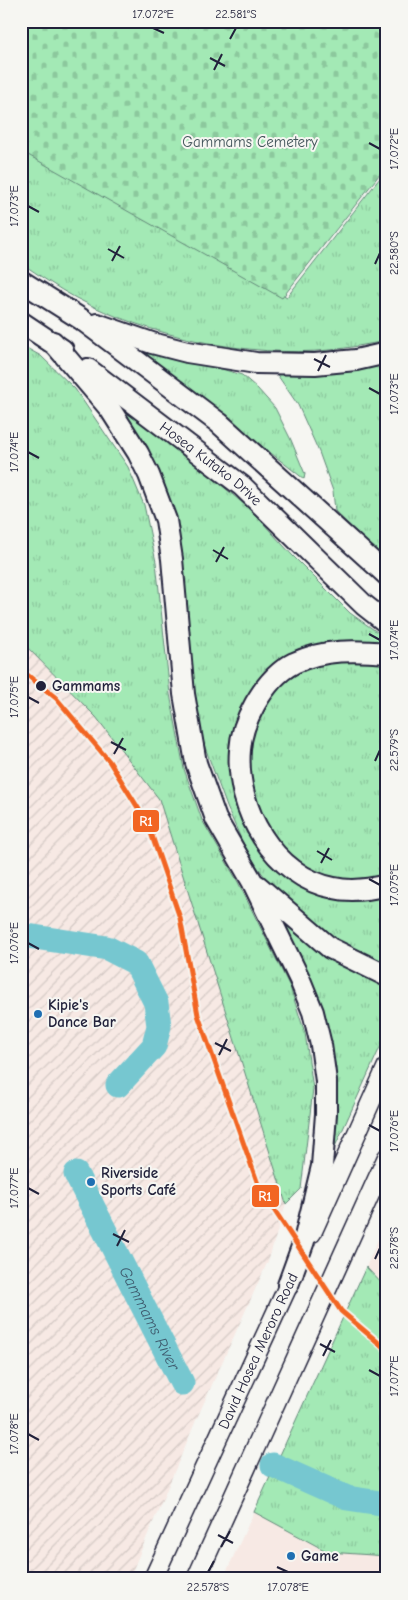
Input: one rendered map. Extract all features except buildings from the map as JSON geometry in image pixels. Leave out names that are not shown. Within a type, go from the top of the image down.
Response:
[{"type":"main road","points":[[21,281],[81,319],[219,423],[387,575]]},
{"type":"main road","points":[[81,319],[169,348],[256,363],[315,364],[356,360],[387,353]]},
{"type":"main road","name":"Hosea Kutako Drive","points":[[21,322],[53,342],[242,486],[364,605],[387,623]]},
{"type":"main road","points":[[53,342],[110,409],[138,453],[149,475],[166,520],[172,559],[184,694],[196,764],[216,819],[252,881],[300,980],[313,1012],[321,1045],[326,1080],[326,1114],[322,1166],[304,1241],[288,1285]]},
{"type":"main road","points":[[387,653],[343,650],[318,655],[293,664],[276,676],[260,694],[244,729],[240,751],[241,775],[246,803],[271,851],[296,872],[315,882],[334,888],[374,888],[387,885]]},
{"type":"main road","points":[[252,881],[330,948],[387,976]]},
{"type":"main road","name":"David Hosea Meroro Road","points":[[153,1579],[387,1066]]},
{"type":"main road","points":[[196,1579],[387,1157]]},
{"type":"shaded area","points":[[21,641],[96,717],[159,799],[286,1204],[268,1261],[197,1418],[129,1579],[21,1579]]},
{"type":"shaded area","points":[[387,1219],[387,1289],[366,1267]]},
{"type":"shaded area","points":[[254,1512],[328,1552],[387,1556],[387,1579],[223,1579]]},
{"type":"green space","name":"Gammams Cemetery","points":[[21,21],[387,21],[387,165],[282,298],[21,151]]},
{"type":"green space","points":[[21,143],[287,297],[387,169],[387,341],[330,350],[299,352],[233,347],[167,333],[135,323],[76,298],[21,263]]},
{"type":"green space","points":[[137,344],[242,375],[275,408],[305,474],[304,479],[133,345]]},
{"type":"green space","points":[[21,345],[41,356],[75,389],[128,467],[144,505],[156,562],[170,694],[184,769],[202,820],[238,882],[290,987],[305,1033],[313,1089],[301,1189],[286,1204],[159,799],[96,717],[21,641]]},
{"type":"green space","points":[[387,364],[387,463],[385,467],[382,510],[387,534],[387,562],[335,511],[333,491],[319,452],[298,405],[276,373],[332,372]]},
{"type":"green space","points":[[115,403],[193,461],[252,511],[293,556],[350,613],[387,639],[387,647],[296,656],[237,730],[269,858],[366,899],[387,896],[387,969],[342,945],[280,896],[258,868],[242,841],[227,807],[195,720],[184,609],[182,561],[175,521],[164,483],[146,445]]},
{"type":"green space","points":[[330,659],[387,662],[387,881],[337,882],[295,865],[263,824],[249,777],[249,755],[254,726],[265,702],[279,684],[305,667]]},
{"type":"green space","points":[[276,913],[306,940],[345,966],[387,986],[387,1032],[333,1151],[337,1105],[336,1068],[325,1020],[312,983]]},
{"type":"green space","points":[[366,1267],[387,1289],[387,1556],[328,1552],[254,1512]]},
{"type":"waterway","name":"Gammams River","points":[[21,935],[107,948],[136,963],[156,1003],[159,1026],[154,1046],[118,1085]]},
{"type":"waterway","name":"Gammams River","points":[[76,1174],[182,1383]]},
{"type":"waterway","name":"Gammams River","points":[[273,1465],[347,1498],[387,1504]]},
{"type":"transit line","name":"R1","points":[[21,670],[56,698],[109,761],[148,824],[180,918],[198,1015],[259,1187],[341,1311],[387,1350]]},
{"type":"place","name":"Gammams","points":[[41,686]]},
{"type":"place","name":"Kipie's Dance Bar","points":[[38,1014]]},
{"type":"place","name":"Riverside Sports Café","points":[[91,1182]]},
{"type":"place","name":"Game","points":[[291,1556]]}]
